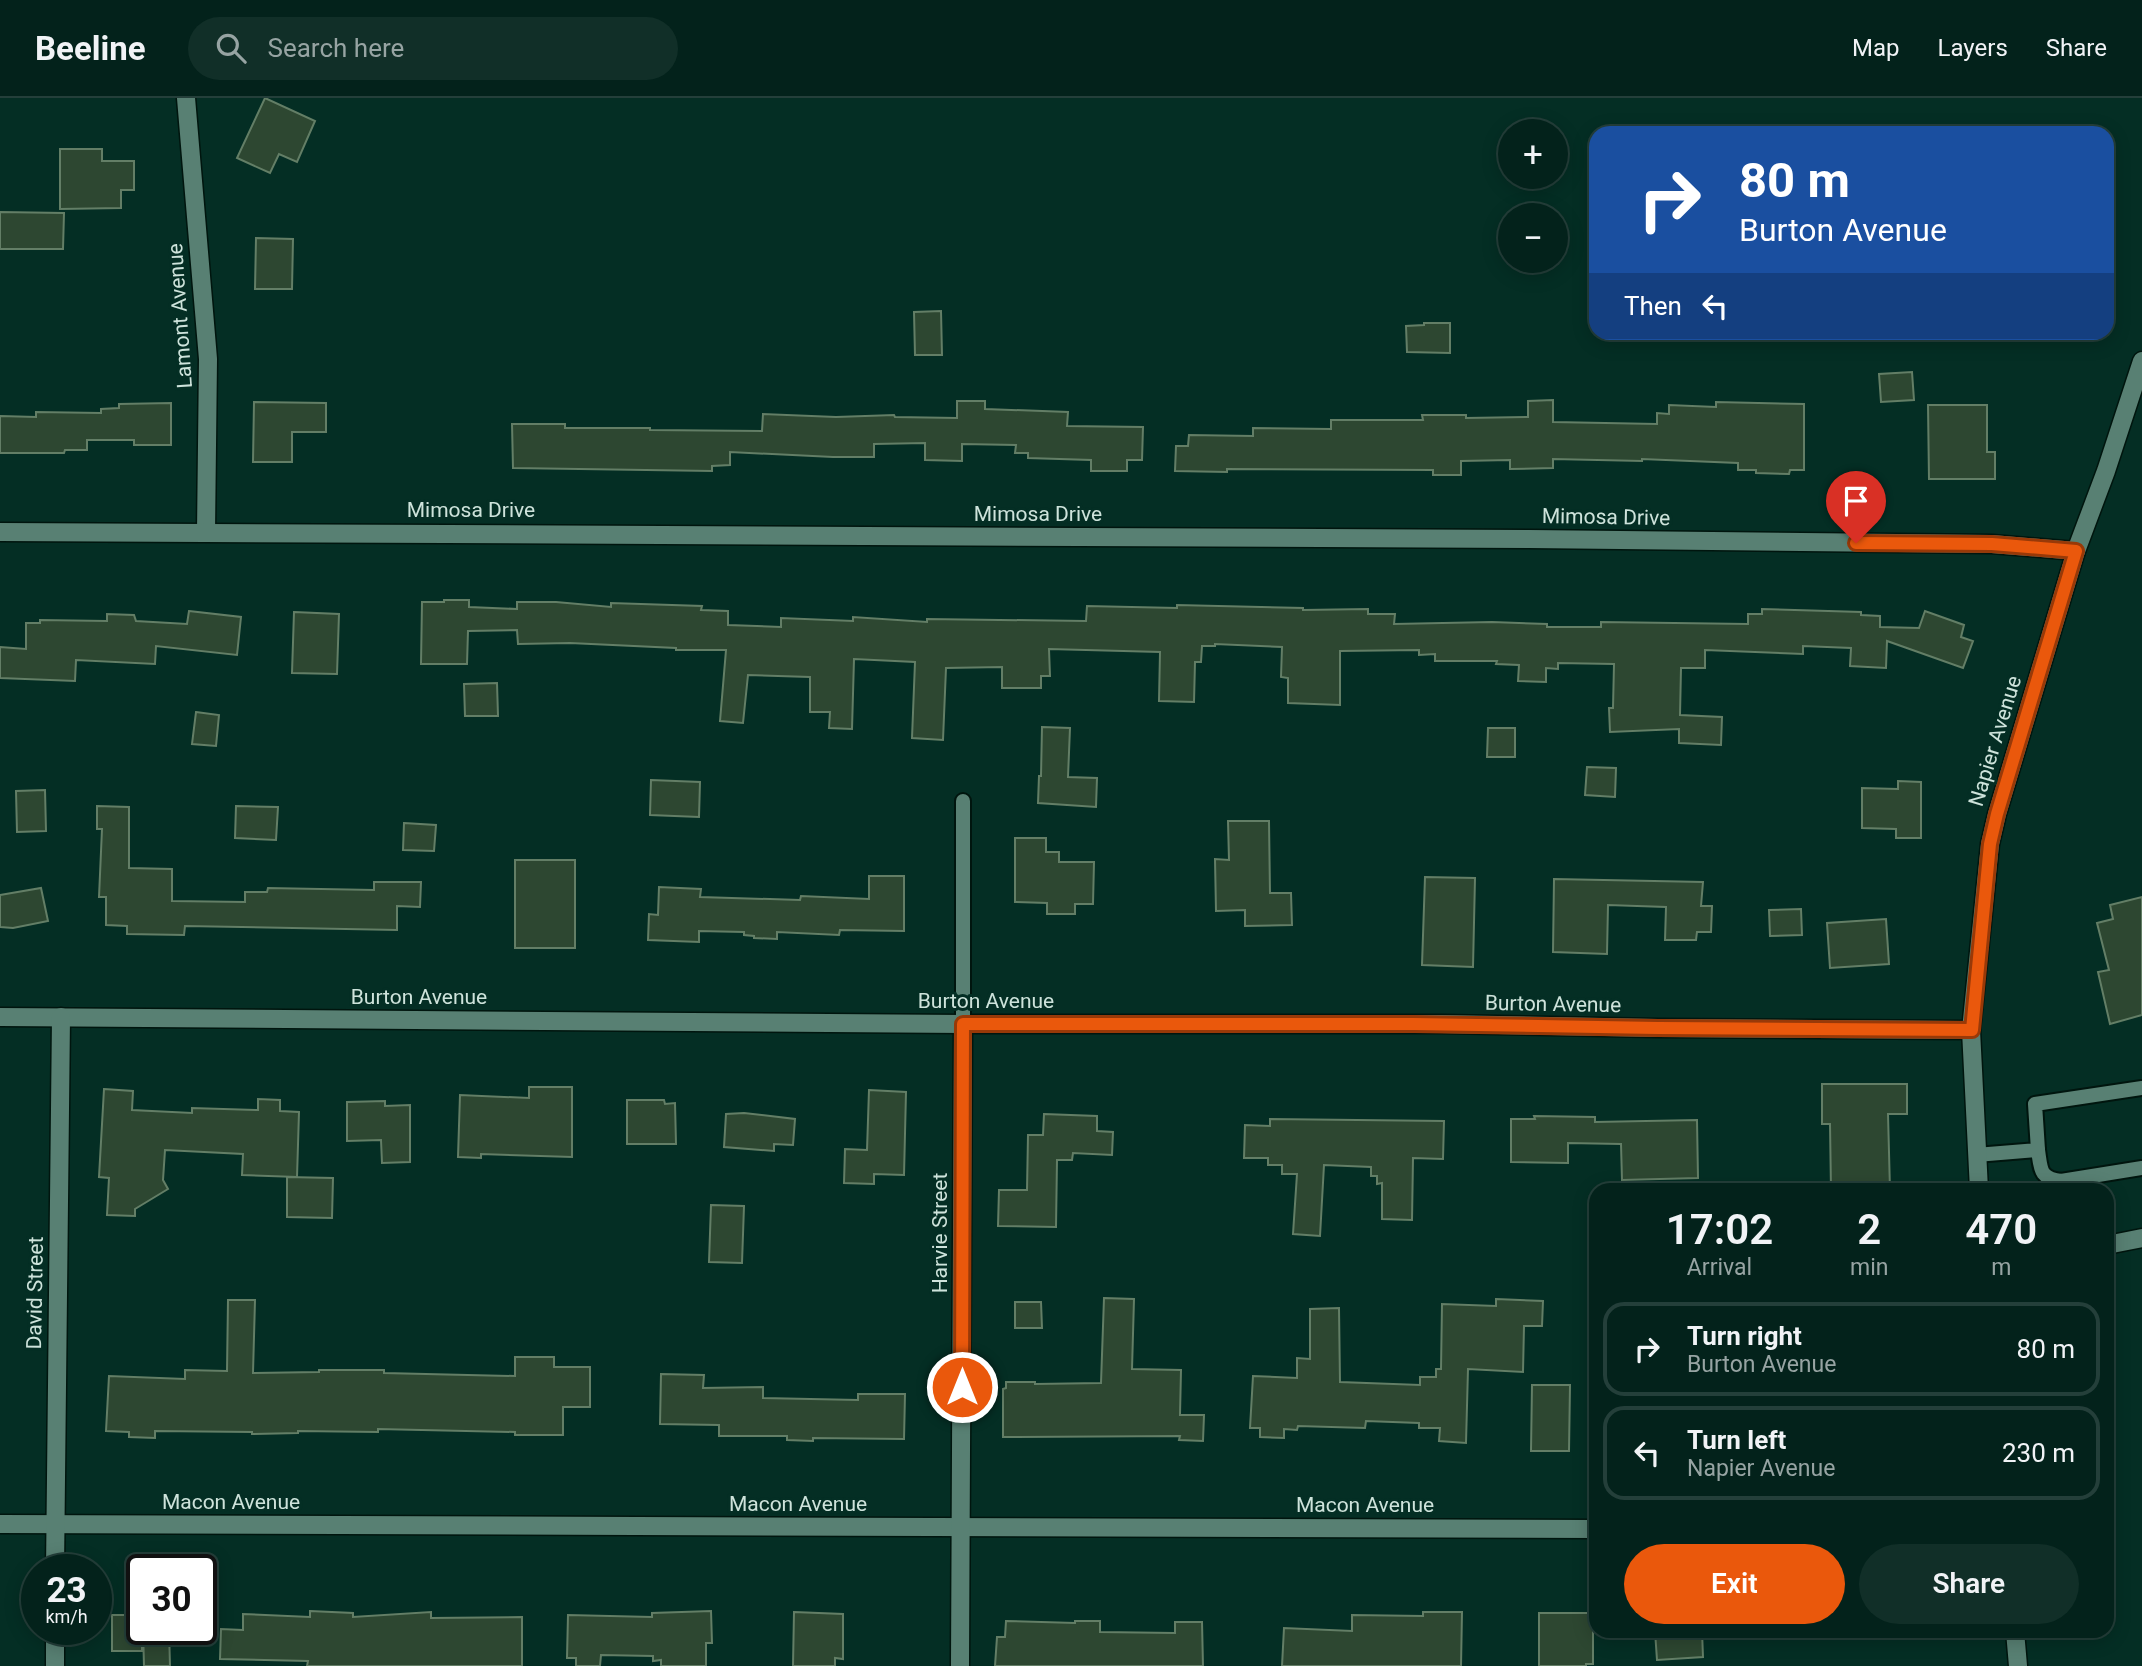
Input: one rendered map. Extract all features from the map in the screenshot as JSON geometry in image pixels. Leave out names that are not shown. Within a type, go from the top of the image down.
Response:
[{"type":"street","name":"Lamont Avenue","points":[[186,98],[208,359],[206,532]]},
{"type":"street","name":"Napier Avenue","points":[[1978,1183],[1972,1030],[1990,844],[2000,801],[2076,551],[2142,361]]},
{"type":"street","name":"Mimosa Drive","points":[[0,532],[1516,539],[1992,544],[2076,551]]},
{"type":"street","name":"Burton Avenue","points":[[0,1017],[963,1024],[1427,1024],[1972,1030]]},
{"type":"street","name":"David Street","points":[[55,1554],[61,1017]]},
{"type":"street","name":"Harvie Street","points":[[960,1666],[963,1024]]},
{"type":"street","points":[[2114,1244],[2142,1238]]},
{"type":"street","name":"Macon Avenue","points":[[0,1524],[1589,1529]]},
{"type":"street","points":[[2016,1638],[2018,1666]]},
{"type":"street","points":[[55,1645],[55,1666]]},
{"type":"lane","name":"Harvie Street","points":[[963,800],[963,1024]]},
{"type":"lane","points":[[2142,1088],[2035,1104],[2038,1150],[2042,1172],[2048,1180],[2060,1181],[2142,1168]]},
{"type":"lane","points":[[1976,1155],[2038,1150]]},
{"type":"building","points":[[265,98],[315,121],[297,162],[279,154],[270,173],[237,158]]},
{"type":"building","points":[[60,149],[102,149],[102,161],[134,161],[134,190],[121,190],[121,208],[60,209]]},
{"type":"building","points":[[0,212],[64,213],[63,249],[0,249]]},
{"type":"building","points":[[256,238],[293,239],[292,289],[255,289]]},
{"type":"building","points":[[941,311],[942,355],[915,355],[914,312]]},
{"type":"building","points":[[1450,323],[1450,353],[1407,352],[1406,326]]},
{"type":"building","points":[[1912,372],[1914,400],[1881,402],[1879,374]]},
{"type":"building","points":[[1553,400],[1553,422],[1657,424],[1657,413],[1669,414],[1669,405],[1716,407],[1716,402],[1804,404],[1804,470],[1790,470],[1789,474],[1756,473],[1756,470],[1738,470],[1738,463],[1553,459],[1553,468],[1510,469],[1510,460],[1461,461],[1461,475],[1433,475],[1433,470],[1175,471],[1176,446],[1188,446],[1189,435],[1253,436],[1253,428],[1331,429],[1331,420],[1423,420],[1422,415],[1466,415],[1466,418],[1528,417],[1528,401]]},
{"type":"building","points":[[957,401],[985,401],[985,409],[1068,412],[1067,426],[1143,427],[1142,460],[1127,460],[1127,471],[1091,471],[1091,460],[1028,458],[1028,453],[1015,453],[1016,445],[962,444],[962,461],[925,460],[925,443],[874,444],[874,457],[730,452],[730,465],[712,466],[712,471],[513,468],[512,424],[565,424],[565,428],[762,431],[763,414],[957,418]]},
{"type":"building","points":[[254,402],[326,403],[326,432],[292,432],[292,462],[253,462]]},
{"type":"building","points":[[171,403],[171,445],[134,445],[134,440],[87,440],[87,450],[65,450],[64,453],[0,453],[0,416],[36,417],[36,412],[101,413],[101,409],[119,408],[119,404]]},
{"type":"building","points":[[1928,405],[1987,405],[1987,452],[1995,452],[1995,479],[1929,479]]},
{"type":"building","points":[[469,600],[469,607],[517,609],[517,602],[611,607],[611,603],[702,606],[701,610],[728,611],[728,625],[781,627],[781,618],[853,621],[853,617],[927,622],[927,619],[1086,621],[1087,606],[1177,608],[1177,605],[1303,610],[1368,609],[1368,614],[1395,614],[1394,624],[1492,622],[1547,624],[1547,627],[1601,627],[1601,622],[1748,624],[1748,614],[1762,614],[1762,609],[1861,612],[1861,615],[1880,616],[1880,627],[1919,628],[1925,611],[1964,625],[1961,637],[1973,641],[1963,668],[1887,641],[1886,668],[1850,666],[1851,648],[1803,646],[1803,654],[1705,650],[1705,668],[1681,668],[1680,715],[1722,717],[1721,745],[1679,743],[1679,729],[1610,732],[1609,708],[1613,708],[1614,664],[1558,663],[1558,669],[1546,668],[1546,682],[1518,681],[1519,665],[1496,664],[1497,661],[1435,661],[1435,654],[1419,655],[1419,650],[1340,651],[1340,705],[1288,703],[1288,678],[1281,677],[1282,647],[1215,644],[1202,646],[1201,662],[1195,662],[1194,702],[1159,701],[1160,652],[1049,649],[1050,676],[1041,676],[1041,688],[1002,688],[1002,667],[946,668],[943,740],[912,738],[915,662],[854,659],[852,729],[829,728],[830,712],[810,712],[810,677],[748,675],[743,723],[720,721],[726,650],[676,650],[570,643],[518,644],[517,630],[468,631],[467,664],[421,664],[422,602]]},
{"type":"building","points":[[189,611],[241,617],[237,655],[156,646],[155,664],[76,660],[75,681],[0,678],[0,647],[26,649],[26,623],[40,623],[40,620],[107,621],[107,614],[134,615],[136,621],[187,624]]},
{"type":"building","points":[[294,612],[339,614],[337,674],[292,673]]},
{"type":"building","points":[[497,683],[498,716],[465,716],[464,684]]},
{"type":"building","points":[[196,712],[219,715],[216,746],[192,744]]},
{"type":"building","points":[[1042,727],[1070,728],[1068,777],[1097,778],[1096,807],[1038,803]]},
{"type":"building","points":[[1488,728],[1515,728],[1515,757],[1487,757]]},
{"type":"building","points":[[1587,767],[1616,768],[1615,797],[1585,795]]},
{"type":"building","points":[[651,780],[700,782],[699,817],[650,815]]},
{"type":"building","points":[[1898,781],[1921,782],[1921,838],[1896,838],[1896,829],[1862,828],[1862,788],[1898,789]]},
{"type":"building","points":[[45,790],[46,831],[17,832],[16,791]]},
{"type":"building","points":[[97,806],[129,807],[129,868],[172,869],[172,901],[245,902],[245,892],[267,892],[268,888],[374,890],[374,882],[421,882],[420,907],[397,906],[397,930],[185,926],[184,935],[127,934],[127,926],[106,925],[106,897],[99,897],[102,829],[97,829]]},
{"type":"building","points":[[236,806],[278,807],[276,840],[235,838]]},
{"type":"building","points":[[1228,821],[1269,821],[1270,893],[1291,893],[1292,925],[1245,926],[1245,910],[1216,911],[1215,859],[1229,860]]},
{"type":"building","points":[[404,823],[436,825],[434,851],[403,850]]},
{"type":"building","points":[[1015,838],[1046,838],[1046,852],[1059,852],[1059,862],[1094,862],[1093,904],[1075,904],[1075,914],[1047,914],[1047,903],[1015,902]]},
{"type":"building","points":[[515,860],[575,860],[575,948],[515,948]]},
{"type":"building","points":[[869,876],[904,876],[904,931],[840,930],[839,935],[777,932],[777,939],[754,938],[744,935],[744,932],[699,931],[699,942],[648,940],[649,914],[658,915],[659,887],[701,889],[700,897],[800,900],[801,896],[869,899]]},
{"type":"building","points":[[1425,877],[1475,878],[1473,967],[1422,965]]},
{"type":"building","points":[[1554,879],[1703,882],[1701,906],[1712,906],[1711,932],[1697,932],[1696,940],[1665,940],[1666,907],[1608,905],[1607,954],[1553,952]]},
{"type":"building","points":[[41,888],[48,921],[13,928],[0,927],[0,895]]},
{"type":"building","points":[[2142,897],[2142,1015],[2110,1024],[2098,972],[2109,970],[2097,923],[2113,919],[2110,905]]},
{"type":"building","points":[[1801,909],[1802,935],[1770,936],[1769,910]]},
{"type":"building","points":[[1886,919],[1889,964],[1830,968],[1827,923]]},
{"type":"building","points":[[1822,1084],[1907,1084],[1907,1114],[1888,1114],[1890,1183],[1831,1183],[1830,1124],[1822,1124]]},
{"type":"building","points":[[529,1087],[572,1087],[572,1157],[481,1154],[481,1158],[458,1157],[460,1095],[529,1098]]},
{"type":"building","points":[[104,1089],[133,1091],[132,1110],[192,1113],[192,1108],[258,1110],[258,1099],[280,1100],[280,1111],[299,1112],[297,1177],[242,1175],[243,1154],[165,1150],[163,1180],[168,1189],[135,1209],[135,1216],[107,1215],[109,1178],[99,1177]]},
{"type":"building","points":[[869,1090],[906,1092],[904,1175],[874,1174],[874,1184],[844,1183],[845,1149],[867,1150]]},
{"type":"building","points":[[627,1100],[664,1100],[665,1104],[675,1103],[676,1144],[627,1144]]},
{"type":"building","points":[[385,1101],[385,1106],[410,1105],[410,1162],[382,1163],[381,1140],[347,1141],[347,1102]]},
{"type":"building","points":[[744,1113],[795,1119],[793,1145],[774,1144],[774,1151],[724,1147],[726,1114]]},
{"type":"building","points":[[1044,1114],[1097,1116],[1097,1131],[1113,1132],[1112,1155],[1073,1153],[1072,1160],[1057,1160],[1056,1227],[998,1226],[999,1190],[1027,1190],[1028,1135],[1043,1135]]},
{"type":"building","points":[[1534,1116],[1595,1117],[1595,1122],[1697,1120],[1698,1178],[1622,1180],[1621,1144],[1568,1143],[1568,1163],[1511,1162],[1511,1119],[1535,1119]]},
{"type":"building","points":[[1270,1119],[1444,1121],[1443,1159],[1413,1158],[1412,1220],[1382,1219],[1382,1183],[1377,1184],[1377,1176],[1371,1176],[1371,1167],[1324,1165],[1320,1236],[1293,1234],[1297,1174],[1282,1174],[1282,1165],[1268,1165],[1268,1158],[1244,1158],[1245,1125],[1270,1126]]},
{"type":"building","points":[[287,1177],[333,1178],[332,1218],[287,1217]]},
{"type":"building","points":[[711,1205],[744,1206],[742,1263],[709,1262]]},
{"type":"building","points":[[1104,1298],[1134,1299],[1132,1369],[1181,1370],[1180,1415],[1204,1415],[1203,1441],[1179,1440],[1180,1436],[1003,1437],[1003,1389],[1006,1388],[1006,1382],[1101,1383]]},
{"type":"building","points":[[1496,1299],[1543,1301],[1542,1326],[1524,1326],[1523,1372],[1468,1369],[1466,1443],[1439,1441],[1440,1428],[1419,1428],[1419,1423],[1366,1421],[1365,1428],[1298,1426],[1297,1430],[1284,1429],[1284,1438],[1260,1437],[1260,1428],[1250,1428],[1253,1376],[1297,1378],[1297,1358],[1310,1359],[1310,1309],[1339,1308],[1340,1382],[1420,1385],[1420,1377],[1436,1377],[1436,1369],[1441,1369],[1442,1304],[1496,1306]]},
{"type":"building","points":[[228,1300],[255,1300],[253,1373],[384,1370],[384,1373],[515,1376],[515,1357],[554,1357],[554,1367],[590,1367],[590,1407],[563,1407],[563,1435],[378,1429],[378,1432],[298,1431],[252,1434],[155,1431],[155,1438],[129,1437],[129,1432],[106,1431],[109,1376],[185,1379],[185,1370],[227,1371]]},
{"type":"building","points":[[1015,1302],[1041,1302],[1042,1328],[1015,1328]]},
{"type":"building","points":[[661,1374],[704,1375],[703,1388],[763,1387],[763,1398],[858,1400],[858,1394],[905,1394],[904,1439],[813,1438],[813,1441],[787,1440],[787,1436],[719,1436],[719,1425],[660,1424]]},
{"type":"building","points":[[1532,1385],[1570,1385],[1569,1451],[1531,1451]]},
{"type":"building","points":[[310,1611],[353,1613],[353,1617],[431,1612],[431,1618],[522,1617],[522,1666],[307,1666],[308,1661],[220,1659],[221,1629],[243,1630],[243,1614],[310,1617]]},
{"type":"building","points":[[711,1611],[712,1643],[706,1643],[706,1666],[661,1666],[661,1660],[653,1661],[653,1656],[601,1655],[600,1666],[576,1666],[576,1658],[567,1658],[568,1615],[652,1617],[652,1613]]},
{"type":"building","points":[[794,1612],[843,1614],[843,1659],[835,1658],[835,1666],[793,1666]]},
{"type":"building","points":[[1423,1612],[1462,1612],[1461,1666],[1282,1666],[1284,1628],[1352,1631],[1352,1615],[1423,1616]]},
{"type":"building","points":[[1539,1613],[1589,1613],[1593,1664],[1539,1666]]},
{"type":"building","points":[[112,1615],[126,1615],[126,1645],[142,1645],[142,1651],[112,1651]]},
{"type":"building","points":[[1006,1621],[1100,1621],[1100,1632],[1175,1633],[1175,1622],[1202,1622],[1203,1666],[995,1666],[997,1637],[1005,1637]]},
{"type":"building","points":[[1655,1638],[1702,1638],[1703,1657],[1657,1660]]},
{"type":"building","points":[[143,1645],[169,1645],[170,1666],[144,1666]]},
{"type":"route","points":[[962,1387],[963,1024],[1414,1024],[1972,1030],[1990,844],[2076,551],[1992,544],[1856,543]]}]
